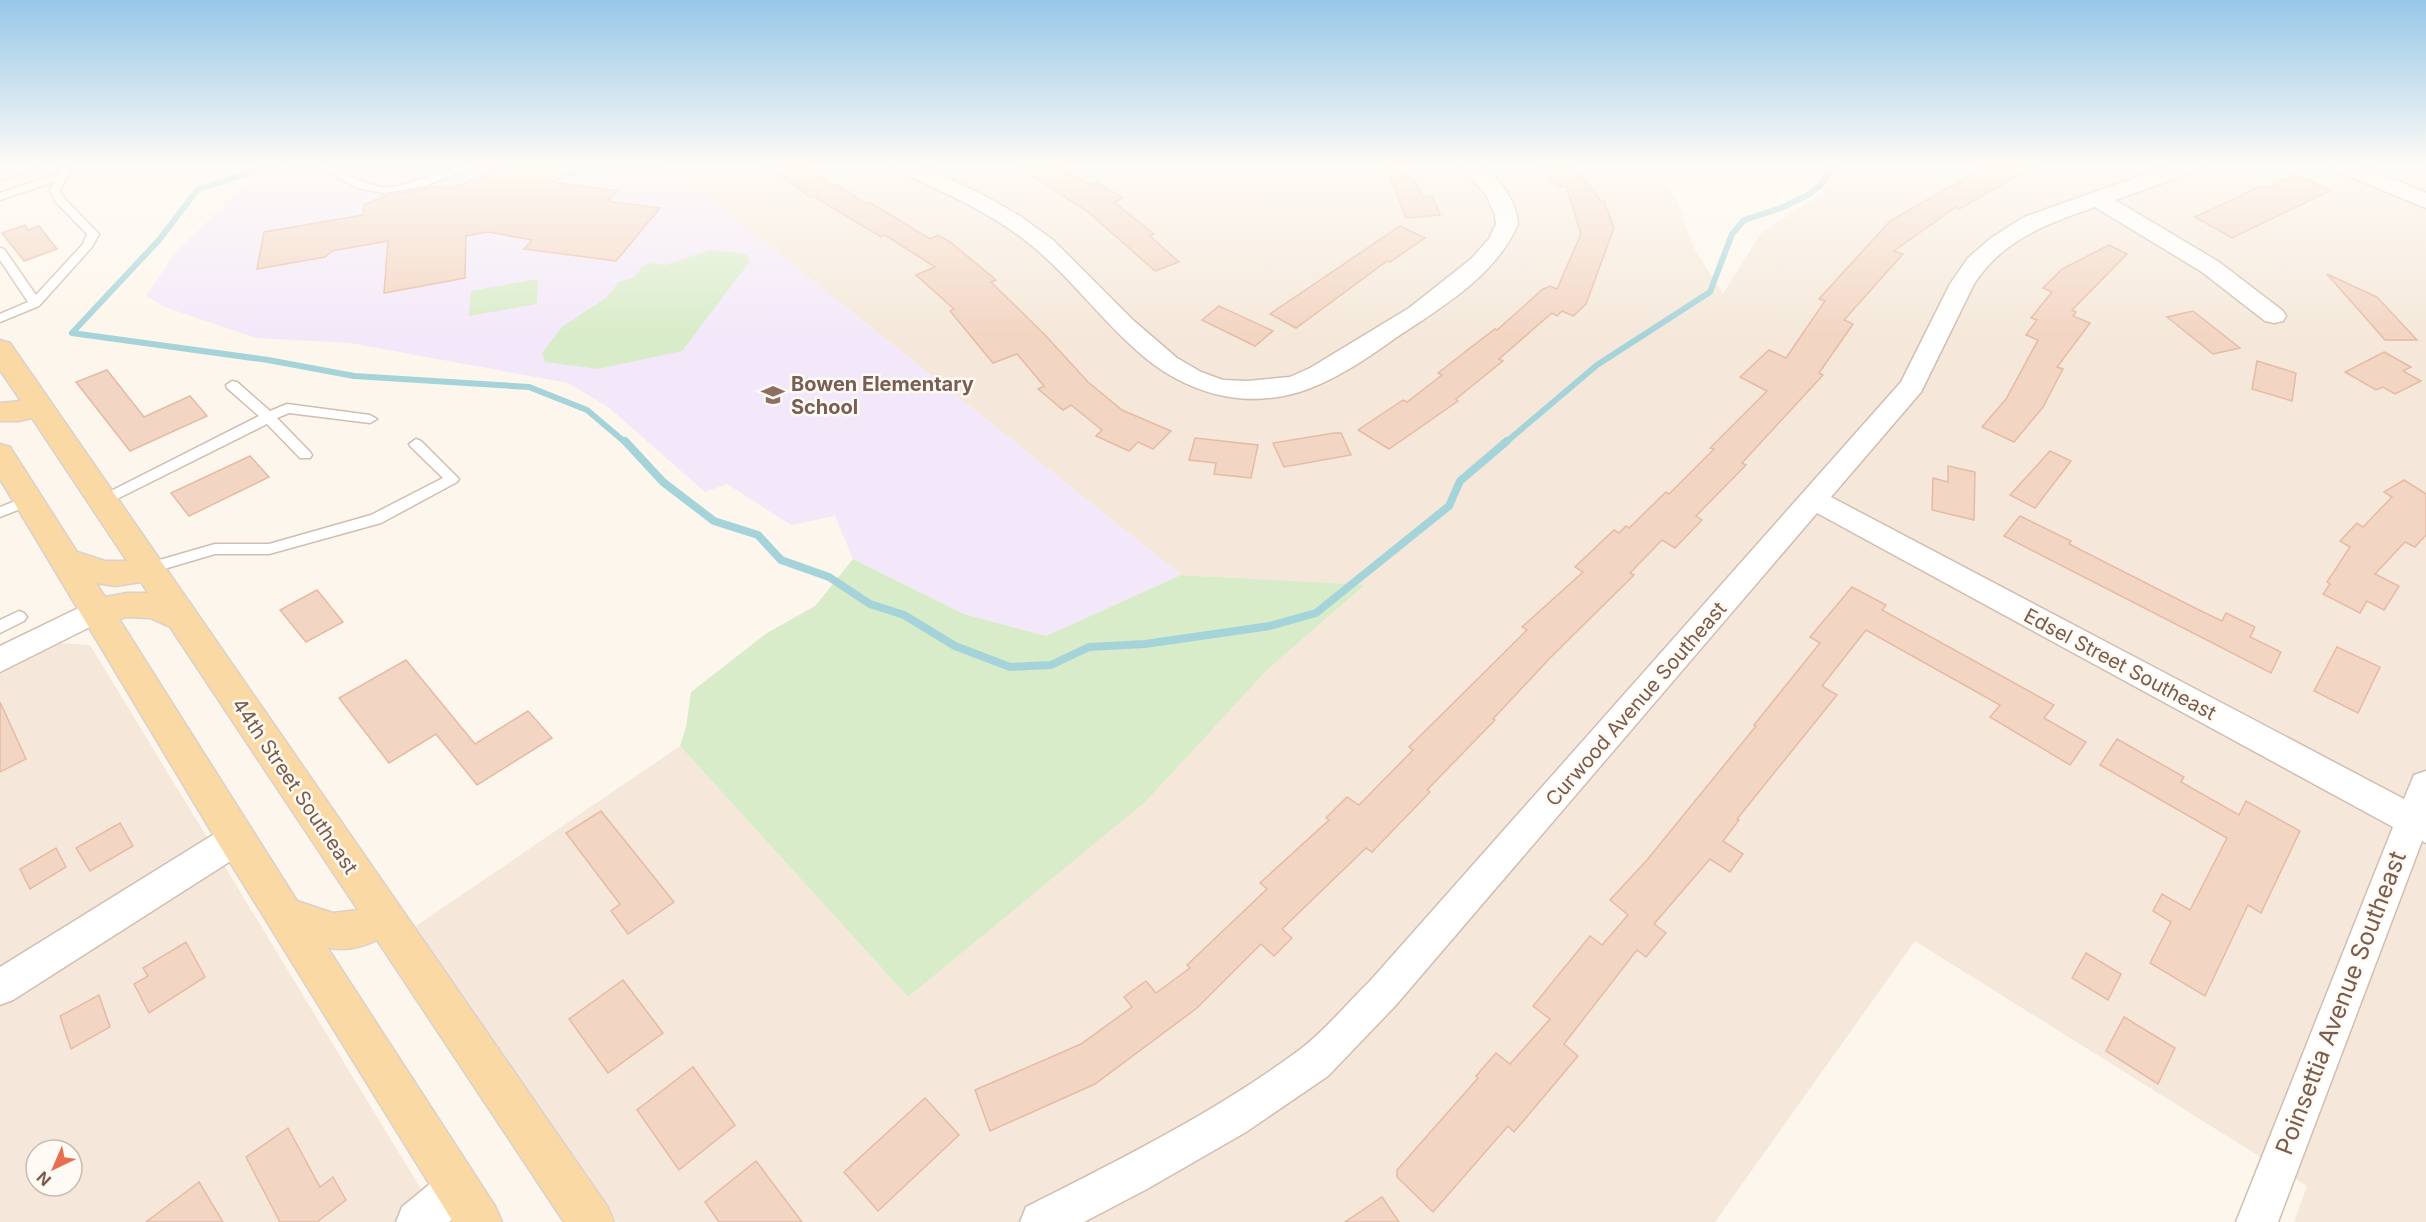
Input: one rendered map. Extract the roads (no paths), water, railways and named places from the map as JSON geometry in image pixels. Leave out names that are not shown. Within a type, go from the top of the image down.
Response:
[{"type":"main road","name":"44th Street Southeast","points":[[0,349],[591,1222]]},
{"type":"main road","points":[[0,412],[19,412],[37,406]]},
{"type":"main road","points":[[0,454],[14,507],[64,560],[283,914],[479,1222]]},
{"type":"main road","points":[[64,560],[106,574],[129,574],[147,568]]},
{"type":"main road","points":[[95,611],[127,605],[154,606],[181,618]]},
{"type":"main road","points":[[283,914],[333,931],[359,929],[384,917]]},
{"type":"street","points":[[1013,222],[1044,244],[1079,276],[1137,339],[1172,366],[1219,388],[1266,389],[1297,384],[1352,357],[1470,274],[1499,245],[1506,222]]},
{"type":"street","name":"Curwood Avenue Southeast","points":[[1041,1222],[1134,1175],[1232,1118],[1314,1063],[1383,993],[1912,386],[1962,284],[1976,263],[1999,243],[2032,222]]},
{"type":"street","points":[[2135,222],[2230,280],[2274,316]]},
{"type":"street","name":"Edsel Street Southeast","points":[[1815,500],[2419,824]]},
{"type":"street","points":[[0,660],[95,611]]},
{"type":"street","name":"Poinsettia Avenue Southeast","points":[[2257,1222],[2419,824],[2426,785]]},
{"type":"street","points":[[0,988],[236,839]]},
{"type":"street","points":[[417,1222],[458,1188]]},
{"type":"lane","points":[[0,318],[35,303],[88,245],[93,234],[81,222]]},
{"type":"lane","points":[[0,251],[35,303]]},
{"type":"lane","points":[[232,385],[268,417],[305,455]]},
{"type":"lane","points":[[102,501],[288,408],[370,419]]},
{"type":"lane","points":[[147,568],[215,549],[269,549],[385,515],[452,479],[416,444]]},
{"type":"lane","points":[[0,627],[19,617]]},
{"type":"waterway","points":[[173,222],[159,240],[72,333],[268,360],[354,376],[529,387],[587,410],[626,443]]},
{"type":"waterway","points":[[1505,443],[1597,365],[1710,292],[1732,234],[1742,222]]},
{"type":"waterway","points":[[625,441],[663,482],[714,521],[758,535],[781,560],[829,577],[870,604],[904,615],[955,646],[1010,667],[1051,665],[1089,647],[1145,644],[1270,626],[1316,613],[1449,506],[1460,481],[1507,441]]},
{"type":"place","name":"Bowen Elementary School","points":[[773,395]]}]
